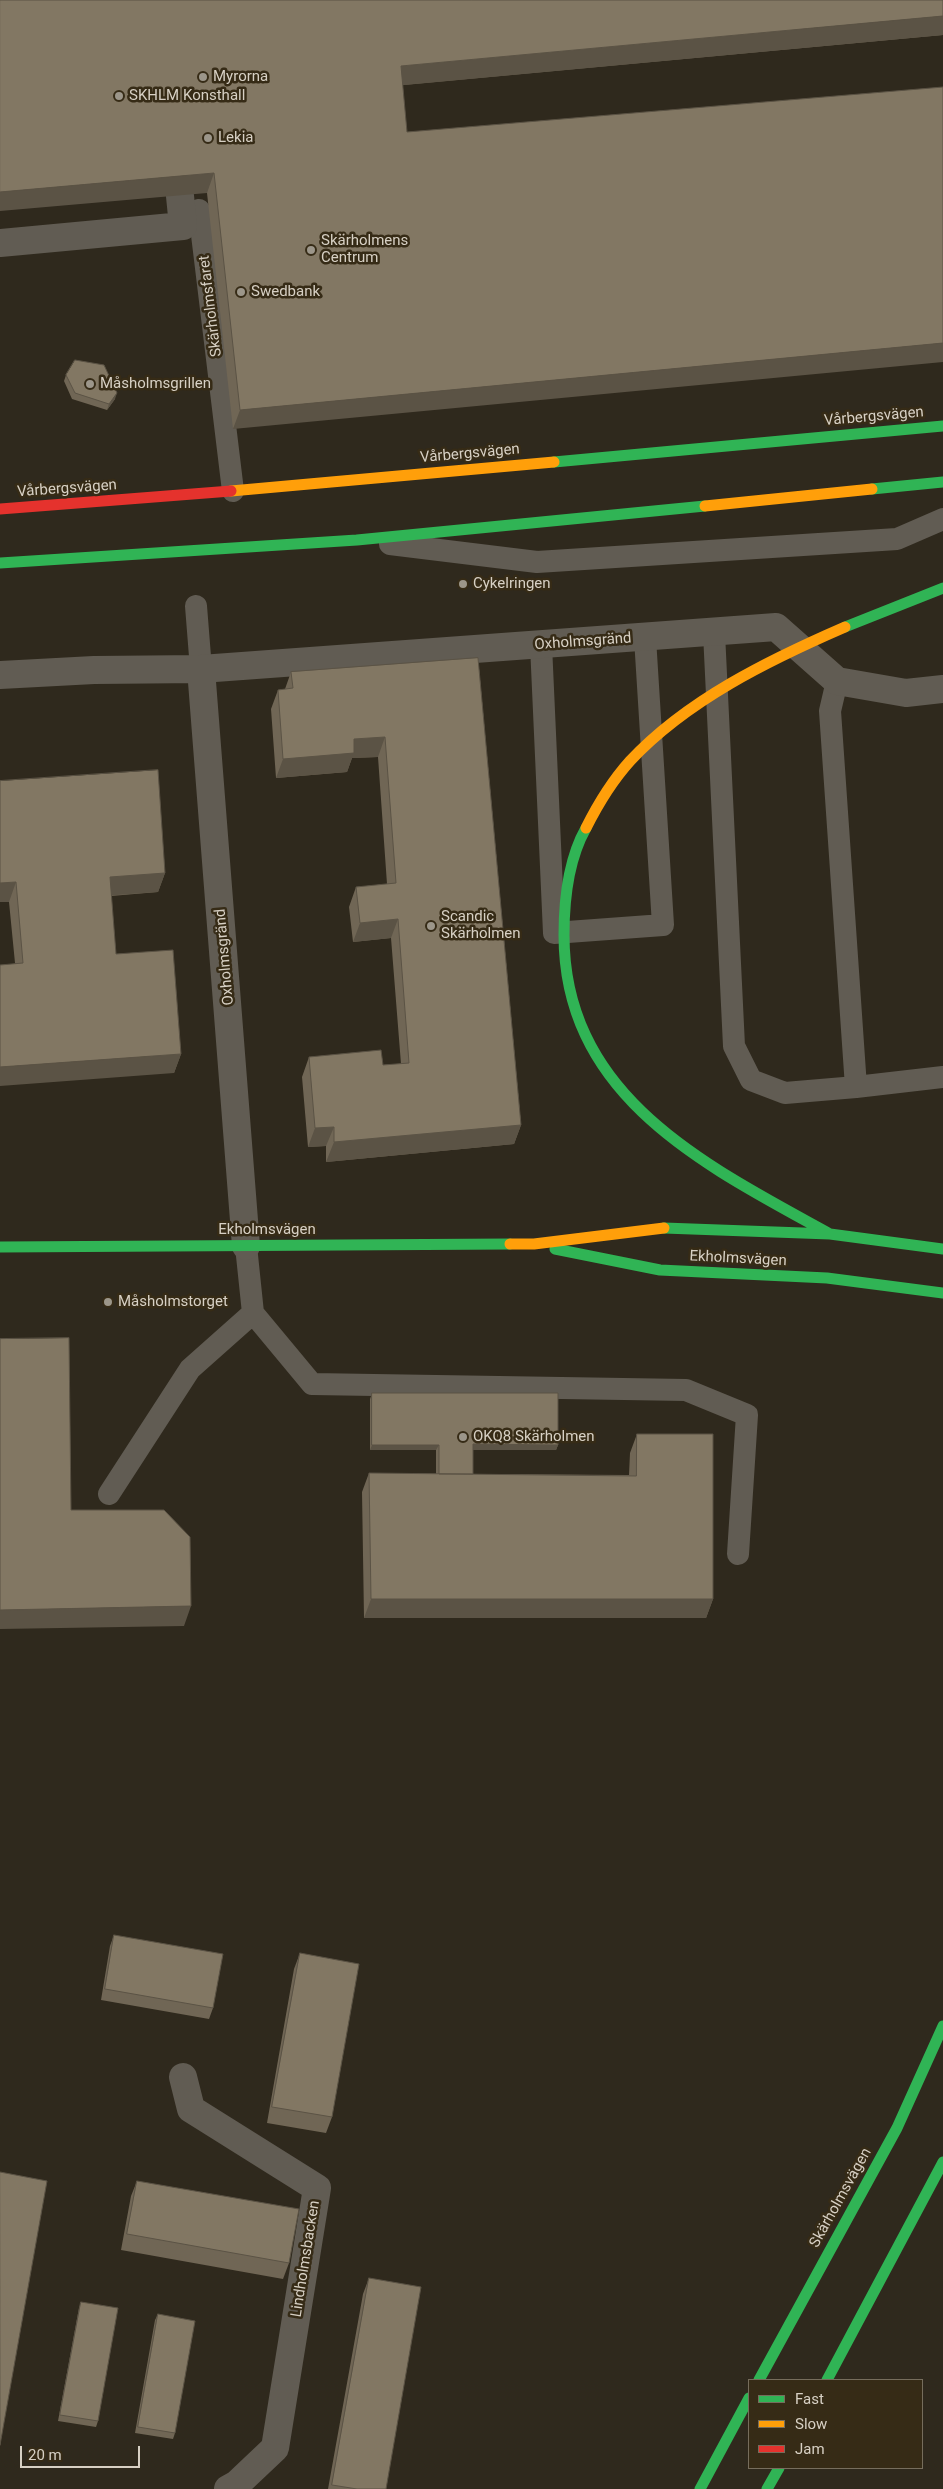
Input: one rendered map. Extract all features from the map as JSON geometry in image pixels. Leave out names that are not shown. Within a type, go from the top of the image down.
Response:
[{"type":"main road","name":"Vårbergsvägen","points":[[0,509],[233,491],[943,426]]},
{"type":"main road","points":[[0,563],[357,540],[943,482]]},
{"type":"main road","points":[[830,1234],[699,1159],[660,1130],[624,1094],[600,1059],[578,1021],[567,985],[563,943],[564,904],[571,867],[585,826],[608,788],[634,755],[663,729],[735,681],[800,647],[903,602],[943,588]]},
{"type":"main road","name":"Ekholmsvägen","points":[[0,1246],[534,1244],[662,1228],[830,1234],[943,1249]]},
{"type":"main road","points":[[900,1242],[926,1236]]},
{"type":"main road","name":"Ekholmsvägen","points":[[534,1244],[660,1270],[827,1278],[943,1293]]},
{"type":"main road","name":"Skärholmsvägen","points":[[760,2379],[897,2128],[943,2026]]},
{"type":"main road","points":[[828,2379],[943,2162]]},
{"type":"main road","points":[[700,2489],[748,2400]]},
{"type":"main road","points":[[767,2489],[778,2469]]},
{"type":"street","points":[[0,243],[183,226],[190,203]]},
{"type":"street","name":"Oxholmsgränd","points":[[0,675],[94,670],[202,669],[776,627],[837,681]]},
{"type":"street","name":"Oxholmsgränd","points":[[202,669],[246,1246]]},
{"type":"street","points":[[837,681],[906,693],[943,689]]},
{"type":"street","name":"Lindholmsbacken","points":[[183,2077],[191,2109],[317,2188],[275,2448],[237,2484],[228,2489]]},
{"type":"lane","name":"Skärholmsfaret","points":[[190,203],[233,491]]},
{"type":"lane","points":[[357,540],[537,562],[897,539],[943,519]]},
{"type":"lane","points":[[196,606],[202,669]]},
{"type":"lane","points":[[714,633],[734,1046],[752,1080],[785,1092],[943,1077]]},
{"type":"lane","points":[[541,645],[554,933],[663,925],[644,638]]},
{"type":"lane","points":[[837,681],[830,711],[856,1086]]},
{"type":"lane","points":[[246,1246],[253,1313],[312,1384],[686,1390],[747,1415],[738,1554]]},
{"type":"lane","points":[[109,1494],[190,1369],[253,1313]]},
{"type":"building","points":[[0,0],[943,0],[943,16],[401,66],[407,132],[943,87],[943,343],[240,410],[214,173],[0,192]]},
{"type":"building","points":[[75,360],[104,365],[117,393],[109,404],[75,393],[66,375]]},
{"type":"building","points":[[478,658],[521,1125],[334,1142],[334,1127],[315,1128],[309,1057],[381,1050],[383,1065],[409,1063],[398,919],[360,923],[356,887],[396,883],[385,737],[354,739],[354,753],[283,759],[278,690],[293,688],[291,672]]},
{"type":"building","points":[[158,770],[165,873],[110,877],[116,954],[173,950],[181,1054],[0,1067],[0,965],[23,963],[16,882],[0,883],[0,781]]},
{"type":"building","points":[[69,1338],[71,1510],[164,1510],[190,1537],[191,1606],[0,1610],[0,1339]]},
{"type":"building","points":[[372,1393],[558,1393],[558,1445],[473,1444],[473,1474],[439,1474],[439,1445],[372,1445]]},
{"type":"building","points":[[637,1434],[713,1434],[713,1599],[371,1599],[369,1473],[636,1476]]},
{"type":"building","points":[[114,1935],[223,1954],[213,2008],[105,1989]]},
{"type":"building","points":[[300,1953],[359,1964],[332,2117],[272,2107]]},
{"type":"building","points":[[0,2172],[47,2181],[0,2445]]},
{"type":"building","points":[[137,2181],[299,2209],[289,2263],[127,2234]]},
{"type":"building","points":[[369,2278],[421,2287],[386,2489],[357,2489],[332,2485]]},
{"type":"building","points":[[81,2302],[118,2308],[98,2421],[60,2415]]},
{"type":"building","points":[[158,2314],[195,2321],[175,2433],[138,2427]]},
{"type":"traffic: fast","points":[[554,462],[943,426]]},
{"type":"traffic: fast","points":[[872,489],[943,482]]},
{"type":"traffic: fast","points":[[357,540],[705,506]]},
{"type":"traffic: fast","points":[[0,563],[357,540]]},
{"type":"traffic: fast","points":[[845,627],[943,588]]},
{"type":"traffic: fast","points":[[586,828],[575,852],[569,880],[564,935],[570,992],[588,1041],[616,1083],[651,1120],[692,1152],[737,1182],[830,1234]]},
{"type":"traffic: fast","points":[[664,1228],[830,1234],[943,1249]]},
{"type":"traffic: fast","points":[[0,1247],[510,1244]]},
{"type":"traffic: fast","points":[[555,1249],[660,1270],[827,1278],[943,1293]]},
{"type":"traffic: fast","points":[[760,2379],[897,2128],[943,2026]]},
{"type":"traffic: fast","points":[[828,2379],[943,2162]]},
{"type":"traffic: fast","points":[[700,2489],[748,2400]]},
{"type":"traffic: fast","points":[[767,2489],[778,2469]]},
{"type":"traffic: slow","points":[[231,491],[554,462]]},
{"type":"traffic: slow","points":[[705,506],[872,489]]},
{"type":"traffic: slow","points":[[586,828],[595,810],[623,769],[652,739],[677,719],[703,700],[759,668],[845,627]]},
{"type":"traffic: slow","points":[[510,1244],[534,1244],[664,1228]]},
{"type":"traffic: jam","points":[[0,509],[231,491]]},
{"type":"place","name":"Myrorna","points":[[203,77]]},
{"type":"place","name":"SKHLM Konsthall","points":[[119,96]]},
{"type":"place","name":"Lekia","points":[[208,138]]},
{"type":"place","name":"Skärholmens Centrum","points":[[311,250]]},
{"type":"place","name":"Swedbank","points":[[241,292]]},
{"type":"place","name":"Måsholmsgrillen","points":[[90,384]]},
{"type":"place","name":"Cykelringen","points":[[463,584]]},
{"type":"place","name":"Scandic Skärholmen","points":[[431,926]]},
{"type":"place","name":"Måsholmstorget","points":[[108,1302]]},
{"type":"place","name":"OKQ8 Skärholmen","points":[[463,1437]]}]
